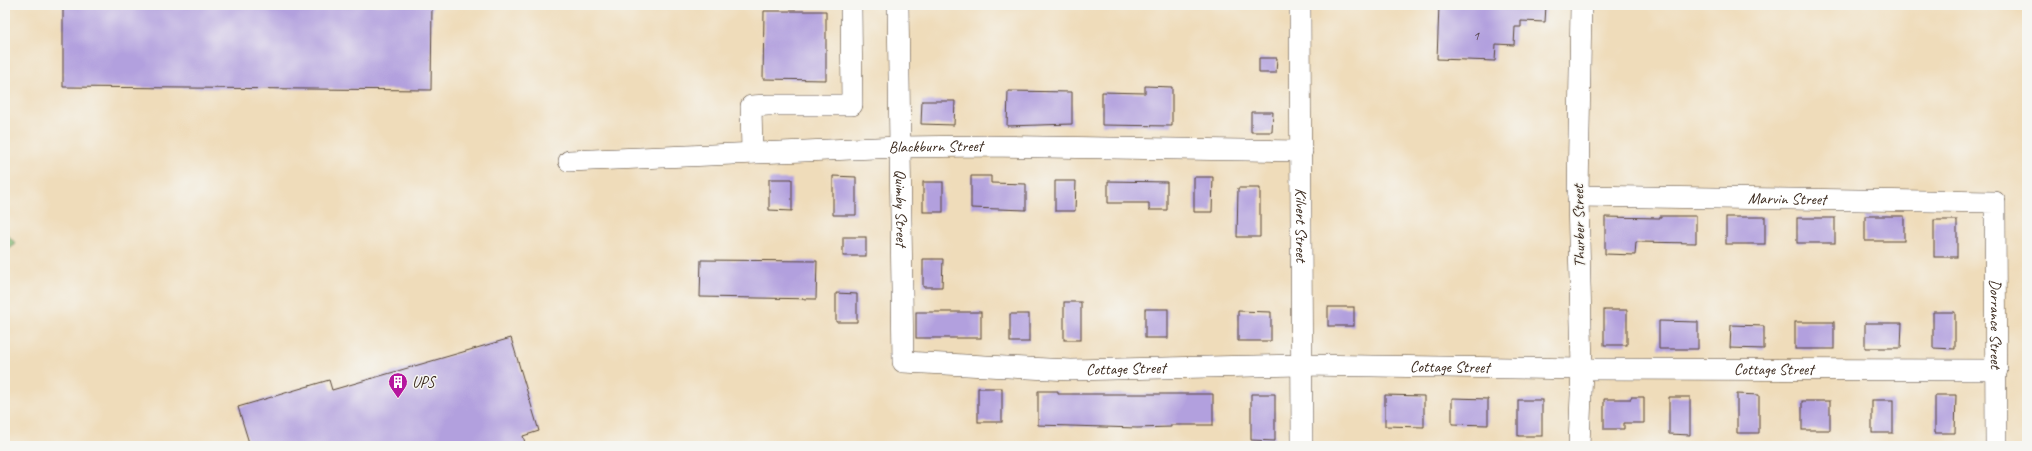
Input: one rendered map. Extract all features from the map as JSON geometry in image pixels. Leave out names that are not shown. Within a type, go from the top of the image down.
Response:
[{"type":"street","points":[[752,153],[751,106],[852,105],[851,5]]},
{"type":"street","name":"Quimby Street","points":[[898,5],[903,362]]},
{"type":"street","name":"Kilvert Street","points":[[1300,5],[1302,151],[1302,446]]},
{"type":"street","name":"Thurber Street","points":[[1579,446],[1582,369],[1578,196],[1581,5]]},
{"type":"street","name":"Blackburn Street","points":[[569,161],[899,147],[984,146],[1302,151]]},
{"type":"street","name":"Marvin Street","points":[[1578,196],[1995,202]]},
{"type":"street","name":"Dorrance Street","points":[[1995,202],[1997,370],[1996,446]]},
{"type":"street","name":"Cottage Street","points":[[903,362],[1071,370],[1302,365],[1582,369],[1997,370]]},
{"type":"green space","points":[[5,232],[16,244],[5,252]]},
{"type":"building","points":[[63,5],[432,5],[431,90],[63,87]]},
{"type":"building","points":[[1439,5],[1546,5],[1545,22],[1521,21],[1521,27],[1515,27],[1514,45],[1496,44],[1495,61],[1437,59]]},
{"type":"building","points":[[764,11],[826,11],[826,80],[763,79]]},
{"type":"building","points":[[1259,58],[1277,58],[1276,73],[1259,73]]},
{"type":"building","points":[[1145,86],[1172,87],[1172,126],[1102,125],[1102,92],[1145,93]]},
{"type":"building","points":[[1008,91],[1072,92],[1072,124],[1007,126]]},
{"type":"building","points":[[922,101],[955,101],[954,125],[921,124]]},
{"type":"building","points":[[1251,112],[1273,112],[1272,132],[1251,132]]},
{"type":"building","points":[[833,176],[856,177],[856,215],[833,215]]},
{"type":"building","points":[[971,176],[991,176],[991,183],[1026,184],[1026,210],[971,208]]},
{"type":"building","points":[[1194,177],[1213,177],[1212,212],[1194,212]]},
{"type":"building","points":[[769,179],[792,179],[792,211],[769,210]]},
{"type":"building","points":[[1055,181],[1076,181],[1075,211],[1055,211]]},
{"type":"building","points":[[1108,181],[1167,182],[1167,210],[1149,210],[1149,203],[1108,203]]},
{"type":"building","points":[[923,182],[943,182],[943,212],[923,212]]},
{"type":"building","points":[[1238,188],[1260,188],[1260,237],[1237,237]]},
{"type":"building","points":[[1660,216],[1696,216],[1696,243],[1636,242],[1635,255],[1605,254],[1605,217],[1660,218]]},
{"type":"building","points":[[1865,216],[1904,216],[1904,241],[1865,241]]},
{"type":"building","points":[[1726,217],[1765,217],[1765,244],[1726,244]]},
{"type":"building","points":[[1797,218],[1835,218],[1835,243],[1797,243]]},
{"type":"building","points":[[1934,220],[1957,220],[1957,257],[1934,257]]},
{"type":"building","points":[[843,237],[866,237],[866,256],[843,256]]},
{"type":"building","points":[[923,259],[943,259],[942,287],[923,287]]},
{"type":"building","points":[[701,260],[817,261],[816,299],[700,297]]},
{"type":"building","points":[[836,293],[857,294],[857,322],[836,322]]},
{"type":"building","points":[[1064,302],[1081,302],[1081,340],[1064,340]]},
{"type":"building","points":[[1328,307],[1354,307],[1354,326],[1328,326]]},
{"type":"building","points":[[1145,309],[1168,309],[1168,338],[1145,338]]},
{"type":"building","points":[[1604,310],[1627,310],[1627,345],[1604,345]]},
{"type":"building","points":[[1238,311],[1271,312],[1271,341],[1238,341]]},
{"type":"building","points":[[916,312],[981,312],[981,338],[916,338]]},
{"type":"building","points":[[1933,312],[1955,312],[1955,349],[1933,348]]},
{"type":"building","points":[[1010,314],[1029,314],[1029,342],[1010,342]]},
{"type":"building","points":[[1659,321],[1698,322],[1698,349],[1659,349]]},
{"type":"building","points":[[1795,322],[1834,322],[1834,349],[1795,349]]},
{"type":"building","points":[[1865,323],[1902,323],[1901,348],[1865,348]]},
{"type":"building","points":[[1731,325],[1764,326],[1764,349],[1730,348]]},
{"type":"building","name":"UPS","points":[[511,338],[539,431],[523,436],[526,446],[250,446],[238,407],[329,380],[332,390]]},
{"type":"building","points":[[978,388],[1002,388],[1002,422],[978,422]]},
{"type":"building","points":[[1038,391],[1058,391],[1058,394],[1213,394],[1213,425],[1171,425],[1171,427],[1137,428],[1038,425]]},
{"type":"building","points":[[1251,394],[1275,394],[1275,441],[1251,440]]},
{"type":"building","points":[[1737,394],[1759,395],[1759,433],[1737,433]]},
{"type":"building","points":[[1385,395],[1424,396],[1424,427],[1385,426]]},
{"type":"building","points":[[1935,395],[1956,395],[1955,433],[1935,433]]},
{"type":"building","points":[[1631,397],[1644,397],[1644,423],[1624,423],[1624,429],[1604,429],[1604,399],[1631,399]]},
{"type":"building","points":[[1669,397],[1690,397],[1690,435],[1669,434]]},
{"type":"building","points":[[1452,398],[1488,399],[1488,425],[1452,424]]},
{"type":"building","points":[[1518,400],[1542,400],[1542,436],[1518,436]]},
{"type":"building","points":[[1872,400],[1893,400],[1893,433],[1872,433]]},
{"type":"building","points":[[1802,401],[1830,401],[1830,430],[1802,430]]},
{"type":"place","name":"UPS","points":[[398,399]]}]
